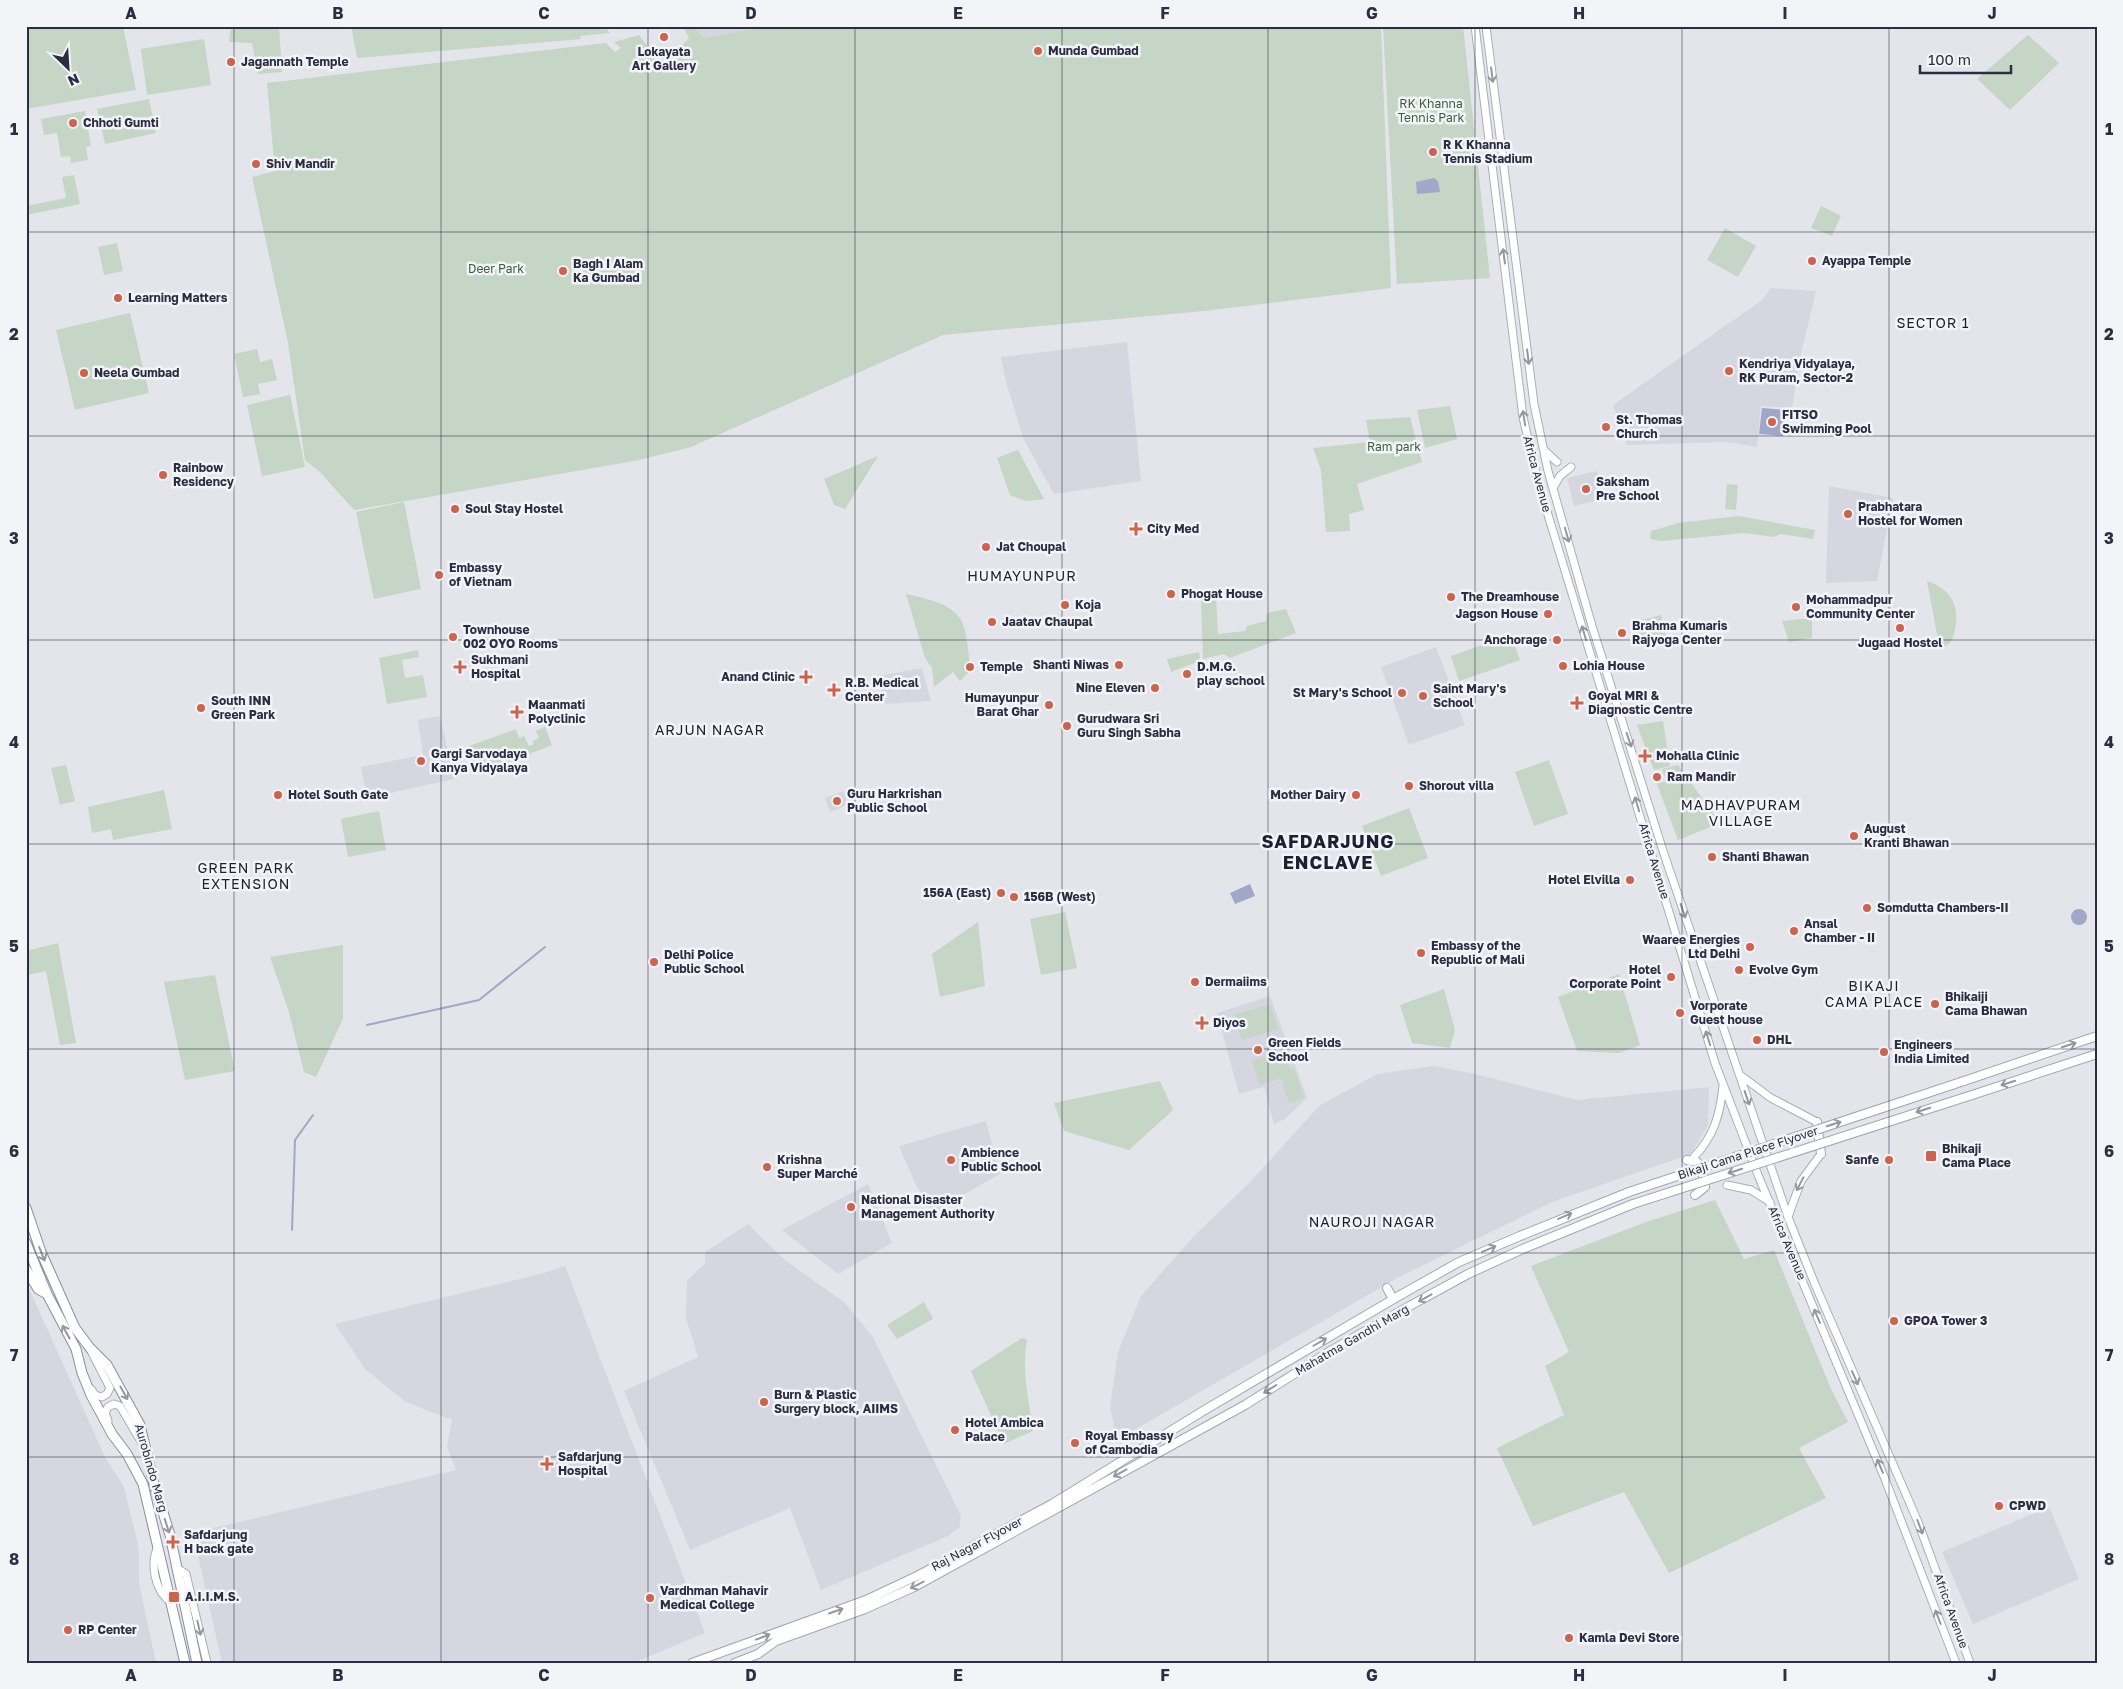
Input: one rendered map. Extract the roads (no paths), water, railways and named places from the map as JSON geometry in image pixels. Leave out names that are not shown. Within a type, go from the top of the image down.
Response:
[{"type":"highway","name":"Aurobindo Marg","points":[[26,1208],[41,1252],[75,1328],[90,1348],[107,1365],[140,1426],[152,1480],[170,1535],[197,1663]]},
{"type":"highway","name":"Aurobindo Marg","points":[[26,1243],[47,1294],[76,1349],[82,1373],[91,1394],[112,1434],[127,1454],[143,1484],[185,1663]]},
{"type":"highway","points":[[26,1269],[38,1289],[47,1294]]},
{"type":"main road","name":"Africa Avenue","points":[[1474,26],[1522,408],[1530,452],[1723,1084],[1885,1479],[1956,1663]]},
{"type":"main road","name":"Africa Avenue","points":[[1486,26],[1534,404],[1543,448],[1592,626],[1664,854],[1771,1171],[1831,1322],[1918,1522],[1970,1663]]},
{"type":"main road","points":[[1543,448],[1557,462]]},
{"type":"main road","points":[[1554,488],[1560,476],[1571,467]]},
{"type":"main road","name":"Bikaji Cama Place Flyover","points":[[1458,1262],[1570,1214],[1629,1192],[2097,1036]]},
{"type":"main road","name":"Bikaji Cama Place Flyover","points":[[1498,1260],[1633,1204],[2097,1054]]},
{"type":"main road","points":[[1740,1075],[1772,1099],[1817,1122],[1820,1154],[1801,1181],[1788,1217]]},
{"type":"main road","points":[[1695,1195],[1705,1187],[1704,1179],[1697,1162],[1690,1158],[1713,1132],[1719,1117],[1723,1084]]},
{"type":"main road","points":[[1727,1185],[1751,1190],[1770,1202]]},
{"type":"main road","name":"Mahatma Gandhi Marg","points":[[1208,1424],[1245,1405],[1332,1350],[1406,1308],[1498,1260]]},
{"type":"main road","name":"Mahatma Gandhi Marg","points":[[1203,1411],[1458,1262]]},
{"type":"main road","points":[[1387,1288],[1393,1299]]},
{"type":"main road","points":[[76,1349],[93,1393],[102,1397],[109,1391],[110,1384],[90,1348]]},
{"type":"main road","points":[[127,1454],[106,1416],[106,1409],[111,1405],[117,1404],[122,1408],[134,1432],[145,1448]]},
{"type":"main road","name":"Raj Nagar Flyover","points":[[692,1663],[866,1600],[919,1575],[1052,1504],[1203,1411]]},
{"type":"main road","name":"Raj Nagar Flyover","points":[[735,1663],[758,1654],[776,1641],[865,1609],[914,1587],[1208,1424]]},
{"type":"main road","points":[[177,1568],[186,1574],[207,1663]]},
{"type":"water","points":[[1434,178],[1438,181],[1440,192],[1417,194],[1416,182]]},
{"type":"water","name":"FITSO Swimming Pool","points":[[1762,408],[1785,410],[1783,436],[1759,434]]},
{"type":"water","points":[[1250,884],[1255,896],[1235,904],[1230,893]]},
{"type":"water","points":[[2079,909],[2085,911],[2087,917],[2085,923],[2079,925],[2073,923],[2071,917],[2073,911]]},
{"type":"waterway","points":[[367,1025],[479,1000],[545,947]]},
{"type":"waterway","points":[[292,1230],[295,1140],[313,1115]]},
{"type":"place","name":"Lokayata Art Gallery","points":[[664,37]]},
{"type":"place","name":"Munda Gumbad","points":[[1038,51]]},
{"type":"place","name":"Jagannath Temple","points":[[231,62]]},
{"type":"place","name":"Chhoti Gumti","points":[[73,123]]},
{"type":"place","name":"R K Khanna Tennis Stadium","points":[[1433,152]]},
{"type":"place","name":"Shiv Mandir","points":[[256,164]]},
{"type":"place","name":"Ayappa Temple","points":[[1812,261]]},
{"type":"place","name":"Bagh I Alam Ka Gumbad","points":[[563,271]]},
{"type":"place","name":"Learning Matters","points":[[118,298]]},
{"type":"place","name":"Kendriya Vidyalaya, RK Puram, Sector-2","points":[[1729,371]]},
{"type":"place","name":"Neela Gumbad","points":[[84,373]]},
{"type":"place","name":"FITSO Swimming Pool","points":[[1772,422]]},
{"type":"place","name":"St. Thomas Church","points":[[1606,427]]},
{"type":"place","name":"Rainbow Residency","points":[[163,475]]},
{"type":"place","name":"Saksham Pre School","points":[[1586,489]]},
{"type":"place","name":"Soul Stay Hostel","points":[[455,509]]},
{"type":"place","name":"Prabhatara Hostel for Women","points":[[1848,514]]},
{"type":"place","name":"City Med","points":[[1136,529]]},
{"type":"place","name":"Jat Choupal","points":[[986,547]]},
{"type":"place","name":"Embassy of Vietnam","points":[[439,575]]},
{"type":"place","name":"Phogat House","points":[[1171,594]]},
{"type":"place","name":"The Dreamhouse","points":[[1451,597]]},
{"type":"place","name":"Koja","points":[[1065,605]]},
{"type":"place","name":"Mohammadpur Community Center","points":[[1796,607]]},
{"type":"place","name":"Jagson House","points":[[1548,614]]},
{"type":"place","name":"Jaatav Chaupal","points":[[992,622]]},
{"type":"place","name":"Jugaad Hostel","points":[[1900,628]]},
{"type":"place","name":"Brahma Kumaris Rajyoga Center","points":[[1622,633]]},
{"type":"place","name":"Townhouse 002 OYO Rooms","points":[[453,637]]},
{"type":"place","name":"Anchorage","points":[[1557,640]]},
{"type":"place","name":"Shanti Niwas","points":[[1119,665]]},
{"type":"place","name":"Lohia House","points":[[1563,666]]},
{"type":"place","name":"Sukhmani Hospital","points":[[460,667]]},
{"type":"place","name":"Temple","points":[[970,667]]},
{"type":"place","name":"D.M.G. play school","points":[[1187,674]]},
{"type":"place","name":"Anand Clinic","points":[[806,677]]},
{"type":"place","name":"Nine Eleven","points":[[1155,688]]},
{"type":"place","name":"R.B. Medical Center","points":[[834,690]]},
{"type":"place","name":"St Mary's School","points":[[1402,693]]},
{"type":"place","name":"Saint Mary's School","points":[[1423,696]]},
{"type":"place","name":"Goyal MRI & Diagnostic Centre","points":[[1577,703]]},
{"type":"place","name":"Humayunpur Barat Ghar","points":[[1049,705]]},
{"type":"place","name":"South INN Green Park","points":[[201,708]]},
{"type":"place","name":"Maanmati Polyclinic","points":[[517,712]]},
{"type":"place","name":"Gurudwara Sri Guru Singh Sabha","points":[[1067,726]]},
{"type":"place","name":"Mohalla Clinic","points":[[1645,756]]},
{"type":"place","name":"Gargi Sarvodaya Kanya Vidyalaya","points":[[421,761]]},
{"type":"place","name":"Ram Mandir","points":[[1657,777]]},
{"type":"place","name":"Shorout villa","points":[[1409,786]]},
{"type":"place","name":"Hotel South Gate","points":[[278,795]]},
{"type":"place","name":"Mother Dairy","points":[[1356,795]]},
{"type":"place","name":"Guru Harkrishan Public School","points":[[837,801]]},
{"type":"place","name":"August Kranti Bhawan","points":[[1854,836]]},
{"type":"place","name":"Shanti Bhawan","points":[[1712,857]]},
{"type":"place","name":"Hotel Elvilla","points":[[1630,880]]},
{"type":"place","name":"156A (East)","points":[[1001,893]]},
{"type":"place","name":"156B (West)","points":[[1014,897]]},
{"type":"place","name":"Somdutta Chambers-II","points":[[1867,908]]},
{"type":"place","name":"Ansal Chamber - II","points":[[1794,931]]},
{"type":"place","name":"Waaree Energies Ltd Delhi","points":[[1750,947]]},
{"type":"place","name":"Embassy of the Republic of Mali","points":[[1421,953]]},
{"type":"place","name":"Delhi Police Public School","points":[[654,962]]},
{"type":"place","name":"Evolve Gym","points":[[1739,970]]},
{"type":"place","name":"Hotel Corporate Point","points":[[1671,977]]},
{"type":"place","name":"Dermaiims","points":[[1195,982]]},
{"type":"place","name":"Bhikaiji Cama Bhawan","points":[[1935,1004]]},
{"type":"place","name":"Vorporate Guest house","points":[[1680,1013]]},
{"type":"place","name":"Diyos","points":[[1202,1023]]},
{"type":"place","name":"DHL","points":[[1757,1040]]},
{"type":"place","name":"Green Fields School","points":[[1258,1050]]},
{"type":"place","name":"Engineers India Limited","points":[[1884,1052]]},
{"type":"place","name":"Bhikaji Cama Place","points":[[1931,1156]]},
{"type":"place","name":"Ambience Public School","points":[[951,1160]]},
{"type":"place","name":"Sanfe","points":[[1889,1160]]},
{"type":"place","name":"Krishna Super Marché","points":[[767,1167]]},
{"type":"place","name":"National Disaster Management Authority","points":[[851,1207]]},
{"type":"place","name":"GPOA Tower 3","points":[[1894,1321]]},
{"type":"place","name":"Burn & Plastic Surgery block, AIIMS","points":[[764,1402]]},
{"type":"place","name":"Hotel Ambica Palace","points":[[955,1430]]},
{"type":"place","name":"Royal Embassy of Cambodia","points":[[1075,1443]]},
{"type":"place","name":"Safdarjung Hospital","points":[[547,1464]]},
{"type":"place","name":"CPWD","points":[[1999,1506]]},
{"type":"place","name":"Safdarjung H back gate","points":[[173,1542]]},
{"type":"place","name":"A.I.I.M.S.","points":[[174,1597]]},
{"type":"place","name":"Vardhman Mahavir Medical College","points":[[650,1598]]},
{"type":"place","name":"RP Center","points":[[68,1630]]},
{"type":"place","name":"Kamla Devi Store","points":[[1569,1638]]},
{"type":"district","name":"SECTOR 1","points":[[1933,323]]},
{"type":"district","name":"HUMAYUNPUR","points":[[1022,576]]},
{"type":"district","name":"ARJUN NAGAR","points":[[710,730]]},
{"type":"district","name":"MADHAVPURAM VILLAGE","points":[[1741,814]]},
{"type":"district","name":"SAFDARJUNG ENCLAVE","points":[[1328,852]]},
{"type":"district","name":"GREEN PARK EXTENSION","points":[[246,876]]},
{"type":"district","name":"BIKAJI CAMA PLACE","points":[[1874,994]]},
{"type":"district","name":"NAUROJI NAGAR","points":[[1372,1222]]},
{"type":"park label","name":"RK Khanna Tennis Park","points":[[1431,111]]},
{"type":"park label","name":"Deer Park","points":[[496,269]]},
{"type":"park label","name":"Ram park","points":[[1394,447]]}]
